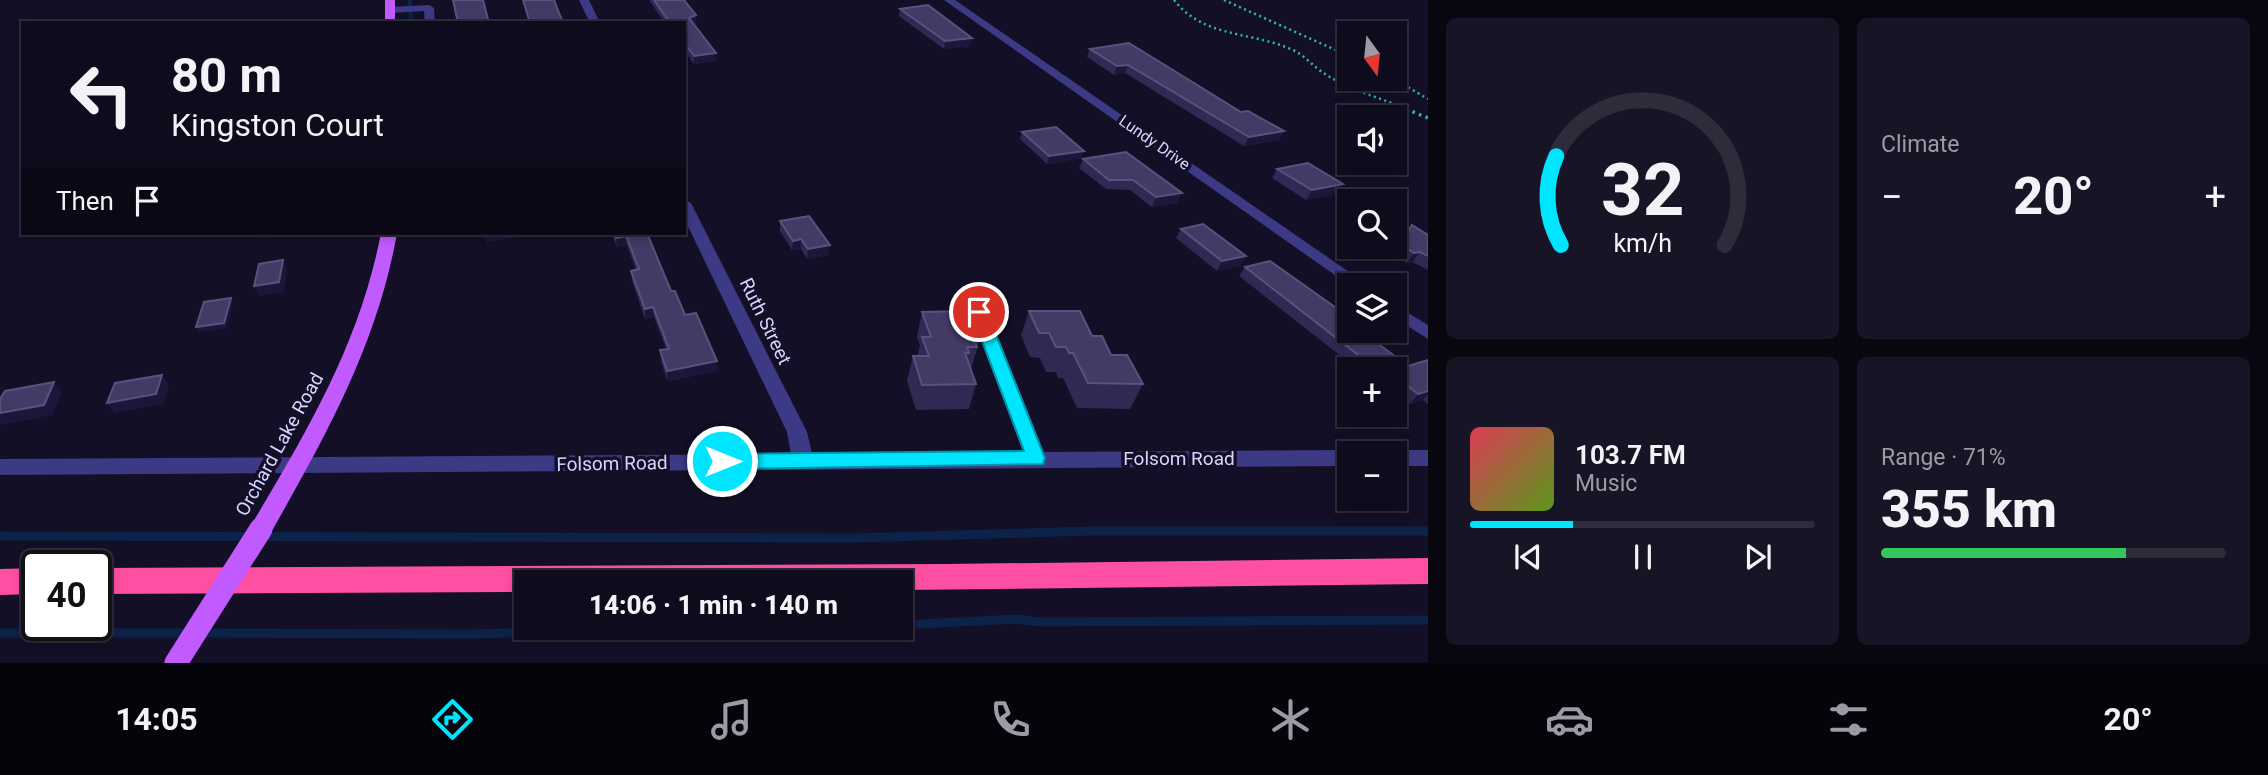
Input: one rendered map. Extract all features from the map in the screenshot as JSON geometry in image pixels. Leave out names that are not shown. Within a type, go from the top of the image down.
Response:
[{"type":"highway","points":[[112,581],[946,577],[1428,571]]},
{"type":"highway","points":[[0,582],[21,582]]},
{"type":"main road","name":"Orchard Lake Road","points":[[176,663],[261,529],[298,465],[352,360],[380,276],[389,235]]},
{"type":"street","points":[[584,0],[594,21]]},
{"type":"street","name":"Lundy Drive","points":[[949,0],[1343,273]]},
{"type":"street","points":[[390,5],[429,8],[430,21]]},
{"type":"street","name":"Ruth Street","points":[[686,207],[797,432],[803,461]]},
{"type":"street","points":[[979,312],[1036,458]]},
{"type":"street","points":[[1407,318],[1428,333]]},
{"type":"street","name":"Folsom Road","points":[[0,467],[1337,458]]},
{"type":"street","points":[[1407,458],[1428,458]]},
{"type":"path","points":[[1174,0],[1184,13],[1206,27],[1269,42],[1297,52],[1326,75],[1428,118]]},
{"type":"path","points":[[1224,0],[1337,51]]},
{"type":"path","points":[[1407,87],[1428,99]]},
{"type":"building","points":[[453,0],[483,0],[488,21],[458,21]]},
{"type":"building","points":[[523,0],[554,0],[562,21],[529,21]]},
{"type":"building","points":[[654,0],[684,0],[696,15],[689,18],[716,53],[694,56],[686,45],[686,21],[669,21]]},
{"type":"building","points":[[928,5],[972,38],[945,41],[900,9]]},
{"type":"building","points":[[1129,43],[1241,112],[1248,111],[1284,131],[1249,137],[1128,65],[1117,66],[1090,49]]},
{"type":"building","points":[[1056,127],[1084,151],[1049,156],[1022,132]]},
{"type":"building","points":[[1126,152],[1182,193],[1156,197],[1133,180],[1109,180],[1083,159]]},
{"type":"building","points":[[1308,163],[1343,184],[1312,190],[1277,169]]},
{"type":"building","points":[[809,216],[830,245],[808,249],[801,239],[793,241],[780,221]]},
{"type":"building","points":[[1203,224],[1246,256],[1222,261],[1181,229]]},
{"type":"building","points":[[1412,225],[1428,235],[1428,256],[1407,249],[1407,233]]},
{"type":"building","points":[[615,235],[648,235],[671,291],[675,291],[685,315],[696,313],[717,361],[667,371],[660,350],[669,349],[653,307],[645,309],[631,271],[639,269],[626,236],[616,238]]},
{"type":"building","points":[[283,260],[279,282],[254,286],[259,264]]},
{"type":"building","points":[[1270,261],[1337,308],[1337,339],[1245,267]]},
{"type":"building","points":[[231,298],[224,323],[196,327],[204,302]]},
{"type":"building","points":[[972,311],[982,333],[971,333],[977,347],[967,347],[969,353],[965,353],[976,384],[922,385],[913,356],[929,356],[922,337],[931,337],[922,312]]},
{"type":"building","points":[[1029,311],[1080,311],[1092,336],[1102,336],[1111,355],[1127,355],[1143,384],[1088,383],[1073,353],[1069,353],[1066,347],[1056,347],[1049,333],[1039,333]]},
{"type":"building","points":[[1343,343],[1377,343],[1396,357],[1361,357]]},
{"type":"building","points":[[1428,360],[1428,391],[1418,394],[1407,385],[1407,365]]},
{"type":"building","points":[[162,375],[156,394],[107,403],[115,383]]},
{"type":"building","points":[[54,382],[44,405],[0,413],[0,399],[5,391]]},
{"type":"waterway","points":[[410,0],[411,21]]},
{"type":"waterway","points":[[0,536],[854,538],[1092,531],[1428,531]]},
{"type":"waterway","points":[[913,624],[1017,619],[1038,622],[1428,620]]},
{"type":"waterway","points":[[0,633],[190,633]]},
{"type":"waterway","points":[[202,633],[514,633]]},
{"type":"route","points":[[722,461],[1036,458],[979,312]]}]
